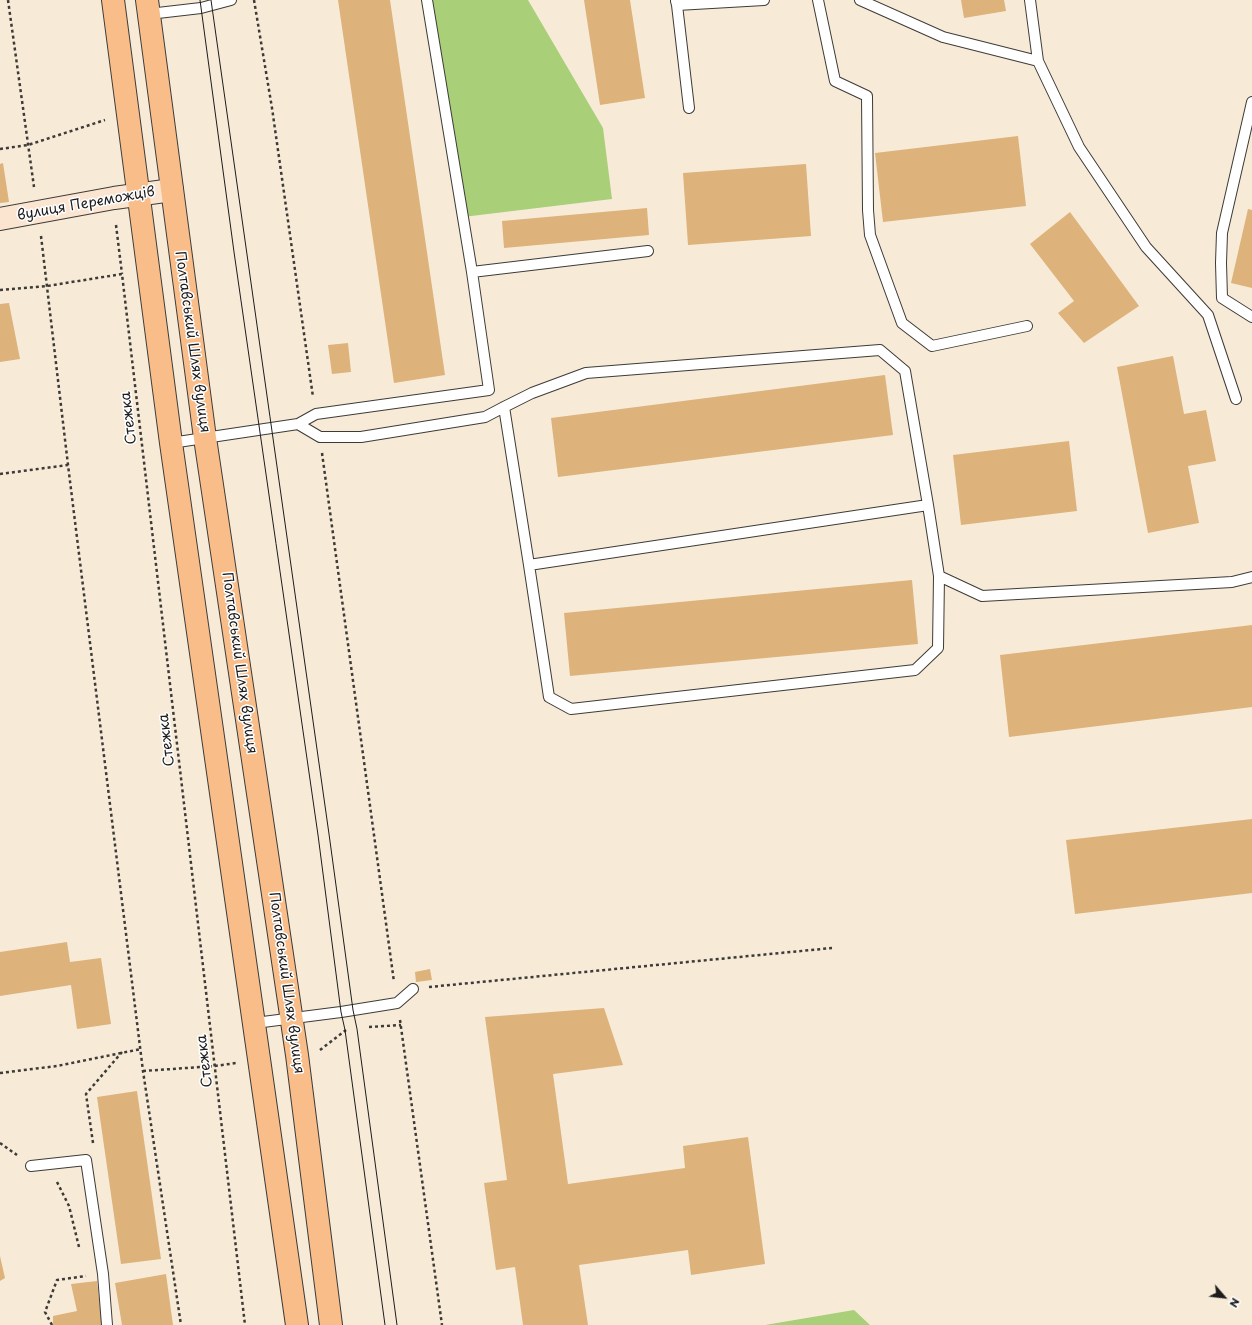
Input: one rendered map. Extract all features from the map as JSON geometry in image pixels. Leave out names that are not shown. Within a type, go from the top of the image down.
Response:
[{"type":"main road","points":[[113,0],[172,443],[297,1325]]},
{"type":"main road","name":"Полтавський Шлях вулиця","points":[[148,7],[205,438],[292,1018],[331,1325]]},
{"type":"street","name":"вулиця Переможців","points":[[0,219],[138,194],[172,190]]},
{"type":"lane","points":[[148,7],[201,8],[230,0]]},
{"type":"lane","points":[[172,443],[298,424],[316,414],[489,390],[472,272],[427,0]]},
{"type":"lane","points":[[689,108],[677,3],[764,0]]},
{"type":"lane","points":[[818,0],[835,81],[867,96],[868,210],[870,235],[902,323],[932,346],[1027,326]]},
{"type":"lane","points":[[860,0],[943,37],[1038,61]]},
{"type":"lane","points":[[1030,0],[1038,61],[1079,147],[1146,247],[1208,315],[1236,400]]},
{"type":"lane","points":[[1252,102],[1222,233],[1221,263],[1222,298],[1252,317]]},
{"type":"lane","points":[[472,272],[648,251]]},
{"type":"lane","points":[[298,424],[320,437],[369,436],[484,417],[504,407],[532,393],[586,373],[880,350],[904,371],[939,576],[938,648],[915,670],[571,708],[549,697],[504,407]]},
{"type":"lane","points":[[528,565],[928,505]]},
{"type":"lane","points":[[939,576],[982,596],[1232,582],[1252,577]]},
{"type":"lane","points":[[255,1023],[397,1003],[413,989]]},
{"type":"lane","points":[[32,1166],[86,1160],[103,1274],[108,1325]]},
{"type":"path","points":[[8,0],[34,187]]},
{"type":"path","points":[[254,0],[272,108],[316,414]]},
{"type":"path","points":[[0,149],[28,146],[106,120]]},
{"type":"path","points":[[41,236],[143,1071],[181,1325]]},
{"type":"path","name":"Стежка","points":[[0,290],[47,286],[122,274],[245,1325]]},
{"type":"path","points":[[320,437],[442,1325]]},
{"type":"path","points":[[0,474],[68,465]]},
{"type":"path","points":[[413,989],[832,948]]},
{"type":"path","points":[[364,1028],[401,1025]]},
{"type":"path","points":[[318,1052],[345,1030],[351,1030]]},
{"type":"path","points":[[0,1073],[57,1066],[141,1049]]},
{"type":"path","points":[[143,1071],[240,1063]]},
{"type":"path","points":[[0,1143],[32,1166],[55,1177],[69,1206],[80,1251],[103,1274]]},
{"type":"path","points":[[52,1325],[45,1312],[56,1280],[103,1274]]},
{"type":"green space","points":[[427,0],[528,0],[603,128],[612,199],[463,217]]},
{"type":"green space","points":[[854,1310],[870,1325],[765,1325]]},
{"type":"building","points":[[338,0],[390,0],[445,375],[394,383]]},
{"type":"building","points":[[584,0],[630,0],[645,98],[600,105]]},
{"type":"building","points":[[961,0],[1004,0],[1006,11],[964,18]]},
{"type":"building","points":[[1018,136],[1026,206],[883,222],[875,153]]},
{"type":"building","points":[[3,163],[9,202],[0,203],[0,164]]},
{"type":"building","points":[[806,164],[811,236],[688,245],[683,173]]},
{"type":"building","points":[[647,208],[649,235],[504,248],[502,221]]},
{"type":"building","points":[[1248,209],[1252,210],[1252,288],[1231,283]]},
{"type":"building","points":[[1070,212],[1139,306],[1084,343],[1058,313],[1074,301],[1030,244]]},
{"type":"building","points":[[9,303],[20,359],[0,362],[0,304]]},
{"type":"building","points":[[348,343],[351,372],[332,374],[328,345]]},
{"type":"building","points":[[1173,356],[1184,414],[1206,410],[1216,461],[1188,466],[1199,523],[1148,533],[1117,367]]},
{"type":"building","points":[[885,375],[893,435],[558,477],[551,418]]},
{"type":"building","points":[[1069,441],[1077,511],[961,525],[953,455]]},
{"type":"building","points":[[912,580],[918,644],[570,676],[564,613]]},
{"type":"building","points":[[1252,625],[1252,707],[1009,737],[1000,655]]},
{"type":"building","points":[[1252,819],[1252,893],[1075,914],[1066,840]]},
{"type":"building","points":[[67,942],[70,962],[101,958],[111,1024],[77,1029],[71,985],[0,996],[0,952]]},
{"type":"building","points":[[430,969],[432,980],[416,982],[415,972]]},
{"type":"building","points":[[604,1008],[623,1065],[553,1074],[568,1184],[685,1168],[683,1146],[748,1137],[765,1264],[691,1275],[688,1250],[579,1265],[588,1325],[523,1325],[515,1267],[496,1270],[484,1183],[507,1180],[485,1017]]},
{"type":"building","points":[[137,1091],[161,1259],[121,1264],[97,1097]]},
{"type":"building","points":[[0,1256],[5,1278],[0,1281]]},
{"type":"building","points":[[166,1274],[173,1325],[122,1325],[115,1283]]},
{"type":"building","points":[[97,1281],[102,1325],[53,1325],[53,1316],[77,1311],[71,1284]]},
{"type":"tram line","points":[[200,0],[234,252],[318,835],[385,1325]]},
{"type":"tram line","points":[[211,0],[353,1010],[357,1029],[397,1325]]}]
